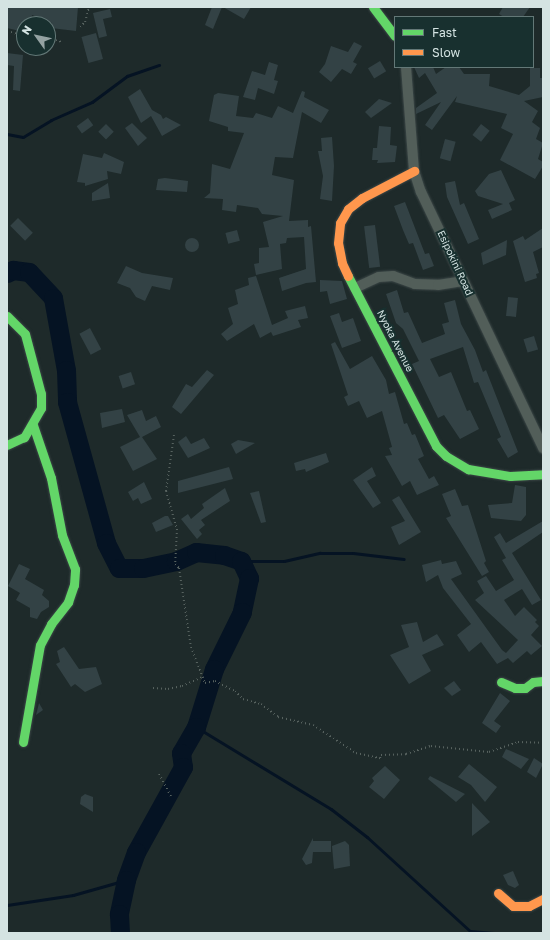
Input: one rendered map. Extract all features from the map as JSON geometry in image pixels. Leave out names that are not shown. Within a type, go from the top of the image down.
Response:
[{"type":"street","points":[[373,7],[394,35]]},
{"type":"street","name":"Esipokini Road","points":[[406,68],[414,171],[463,281],[543,448]]},
{"type":"street","name":"Nyoka Avenue","points":[[414,171],[362,198],[343,216],[338,243],[342,263],[436,446],[446,456],[468,469],[488,474],[543,474]]},
{"type":"street","points":[[355,288],[379,277],[393,276],[415,284],[438,285],[463,281]]},
{"type":"street","points":[[7,316],[25,334],[36,369],[41,408],[33,425],[24,437],[7,444]]},
{"type":"street","points":[[23,742],[40,645],[51,624],[68,602],[74,584],[75,569],[62,535],[51,478],[33,425]]},
{"type":"street","points":[[501,682],[520,688],[533,682],[543,681]]},
{"type":"street","points":[[498,893],[513,906],[530,906],[543,900]]},
{"type":"path","points":[[80,27],[85,22],[89,7]]},
{"type":"path","points":[[56,40],[62,42]]},
{"type":"path","points":[[174,435],[166,491],[177,529],[175,564],[179,568],[191,648],[205,683],[215,681],[235,691],[244,699],[261,704],[278,717],[322,729],[356,753],[380,758],[381,755],[406,754],[431,746],[489,752],[518,742],[543,743]]},
{"type":"path","points":[[153,688],[168,689],[182,686],[202,677]]},
{"type":"path","points":[[159,774],[172,798]]},
{"type":"building","points":[[7,7],[78,7],[76,31],[56,29],[56,16],[16,16],[16,30],[7,28]]},
{"type":"building","points":[[212,7],[222,7],[213,29],[205,25]]},
{"type":"building","points":[[223,7],[251,7],[244,19]]},
{"type":"building","points":[[503,7],[530,7],[524,16],[502,16],[499,14]]},
{"type":"building","points":[[110,9],[112,17],[103,19],[107,36],[99,38],[93,13]]},
{"type":"building","points":[[96,33],[103,59],[88,63],[82,37]]},
{"type":"building","points":[[354,42],[362,46],[353,62],[357,64],[351,74],[342,69],[331,82],[319,72],[325,64],[331,46],[348,52]]},
{"type":"building","points":[[7,53],[16,54],[16,56],[23,56],[20,91],[13,90],[14,66],[7,65]]},
{"type":"building","points":[[380,61],[386,71],[374,78],[368,68]]},
{"type":"building","points":[[269,62],[278,65],[274,80],[278,81],[274,94],[258,88],[255,100],[243,97],[252,71],[265,75]]},
{"type":"building","points":[[414,68],[433,68],[436,74],[445,68],[460,68],[464,74],[490,74],[489,86],[519,95],[530,86],[530,68],[540,68],[540,78],[543,78],[543,97],[524,101],[538,111],[532,122],[540,128],[536,139],[543,143],[538,159],[543,162],[543,166],[535,179],[500,160],[513,134],[501,128],[507,114],[455,102],[457,96],[432,130],[425,125],[441,102],[416,114],[416,108],[437,93],[425,73],[419,78]]},
{"type":"building","points":[[140,89],[152,110],[161,115],[163,119],[166,117],[181,125],[162,136],[151,116],[141,123],[128,97]]},
{"type":"building","points":[[302,91],[305,92],[304,97],[329,110],[321,123],[302,112],[293,158],[275,157],[272,175],[294,180],[289,221],[308,220],[308,227],[311,226],[316,282],[306,283],[282,291],[279,278],[306,269],[304,237],[287,238],[286,243],[280,244],[282,269],[256,275],[254,264],[259,263],[259,248],[269,247],[263,222],[283,216],[262,214],[258,208],[237,205],[236,212],[222,210],[223,199],[204,198],[210,193],[212,164],[230,169],[244,133],[228,131],[228,127],[209,121],[214,95],[218,93],[239,96],[236,116],[253,118],[256,113],[272,118],[278,106],[293,113]]},
{"type":"building","points":[[379,99],[392,103],[371,118],[365,112]]},
{"type":"building","points":[[88,118],[93,125],[82,134],[77,126]]},
{"type":"building","points":[[132,123],[147,138],[138,146],[125,128]]},
{"type":"building","points":[[106,124],[114,132],[106,140],[98,132]]},
{"type":"building","points":[[481,124],[490,131],[481,142],[472,135]]},
{"type":"building","points":[[379,126],[391,127],[390,145],[397,146],[395,162],[377,163],[378,160],[372,160],[373,148],[377,148]]},
{"type":"building","points":[[332,137],[334,166],[332,201],[320,199],[323,176],[318,151],[322,151],[321,138]]},
{"type":"building","points":[[445,139],[456,142],[450,161],[440,158]]},
{"type":"building","points":[[104,153],[124,162],[121,174],[107,171],[108,179],[85,186],[85,183],[77,182],[83,154],[102,158]]},
{"type":"building","points":[[501,170],[515,200],[509,203],[512,210],[492,219],[488,210],[503,204],[478,196],[475,191],[489,174]]},
{"type":"building","points":[[165,178],[188,181],[187,192],[156,190],[158,179]]},
{"type":"building","points":[[455,181],[460,205],[464,203],[479,239],[468,244],[447,197],[445,183]]},
{"type":"building","points":[[108,183],[110,198],[92,201],[92,193]]},
{"type":"building","points":[[405,202],[425,254],[429,253],[434,266],[423,270],[413,243],[409,244],[394,206]]},
{"type":"building","points":[[18,218],[33,233],[25,241],[10,226]]},
{"type":"building","points":[[375,225],[380,267],[369,268],[364,226]]},
{"type":"building","points":[[543,228],[543,247],[533,252],[539,273],[536,274],[537,278],[525,282],[513,241],[523,236],[525,240]]},
{"type":"building","points":[[237,230],[240,241],[228,244],[225,233]]},
{"type":"building","points":[[192,238],[197,240],[199,245],[197,250],[192,252],[187,250],[185,245],[187,240]]},
{"type":"building","points":[[507,240],[506,255],[483,265],[481,253]]},
{"type":"building","points":[[126,266],[142,273],[173,278],[170,290],[152,286],[145,301],[136,297],[130,288],[117,283]]},
{"type":"building","points":[[256,276],[272,325],[288,318],[285,311],[305,306],[308,318],[298,320],[301,327],[273,336],[271,332],[260,338],[254,324],[227,341],[221,334],[233,324],[228,308],[238,304],[235,290],[249,285],[248,278]]},
{"type":"building","points":[[320,280],[342,281],[347,299],[330,304],[327,291],[320,292]]},
{"type":"building","points":[[397,290],[404,313],[408,312],[422,343],[445,334],[442,324],[449,322],[444,303],[455,300],[461,324],[475,350],[483,372],[486,370],[518,452],[508,458],[497,439],[501,437],[478,382],[474,383],[463,347],[430,359],[439,377],[451,372],[467,411],[470,410],[479,429],[460,439],[444,415],[438,418],[412,364],[419,361],[403,329],[396,323],[386,294]]},
{"type":"building","points":[[508,297],[518,298],[516,317],[506,316]]},
{"type":"building","points":[[339,313],[342,322],[353,318],[361,341],[342,348],[330,316]]},
{"type":"building","points":[[90,328],[101,349],[91,355],[79,334]]},
{"type":"building","points":[[534,336],[538,349],[528,353],[523,339]]},
{"type":"building","points":[[335,342],[350,369],[372,356],[386,380],[389,394],[395,392],[404,424],[407,423],[412,435],[415,434],[424,456],[418,459],[429,479],[434,476],[439,485],[417,495],[410,481],[402,486],[385,456],[392,455],[389,448],[392,447],[382,411],[367,418],[359,401],[348,406],[344,397],[348,395],[331,344]]},
{"type":"building","points":[[207,370],[214,375],[181,414],[172,407],[186,384],[192,387]]},
{"type":"building","points":[[131,372],[135,384],[123,388],[119,376]]},
{"type":"building","points":[[122,409],[125,422],[102,428],[100,413]]},
{"type":"building","points":[[142,410],[146,421],[156,416],[161,427],[142,437],[157,459],[133,471],[120,447],[140,437],[127,415]]},
{"type":"building","points":[[186,436],[191,444],[204,438],[210,448],[188,458],[178,442]]},
{"type":"building","points":[[238,440],[255,443],[236,454],[231,444]]},
{"type":"building","points":[[326,453],[329,462],[306,472],[305,469],[296,471],[294,463]]},
{"type":"building","points":[[229,467],[233,479],[178,493],[178,481]]},
{"type":"building","points":[[372,467],[376,476],[367,481],[381,503],[373,508],[353,480]]},
{"type":"building","points":[[144,482],[152,499],[141,504],[138,498],[133,501],[128,492]]},
{"type":"building","points":[[515,485],[526,487],[526,515],[521,521],[491,518],[488,505],[512,503]]},
{"type":"building","points":[[225,488],[230,501],[201,520],[205,525],[199,530],[202,534],[197,539],[181,519],[188,514],[191,519],[204,508],[202,504]]},
{"type":"building","points":[[455,489],[462,506],[468,505],[486,561],[484,563],[489,572],[482,576],[446,518],[451,516],[442,494]]},
{"type":"building","points":[[259,491],[266,522],[261,523],[250,493]]},
{"type":"building","points":[[399,496],[421,532],[399,545],[391,527],[405,521],[392,500]]},
{"type":"building","points":[[165,516],[168,516],[173,525],[156,532],[152,523]]},
{"type":"building","points":[[543,521],[543,532],[512,553],[541,600],[532,605],[522,589],[504,600],[515,616],[524,607],[537,620],[535,622],[539,626],[531,635],[542,646],[531,655],[527,651],[513,663],[508,658],[497,664],[481,642],[469,652],[457,635],[471,624],[443,588],[438,575],[426,582],[422,565],[441,560],[442,564],[456,561],[462,574],[451,579],[502,650],[506,653],[518,640],[475,600],[484,593],[477,581],[486,576],[496,591],[514,580],[502,560],[506,558],[494,537],[500,533],[506,543]]},
{"type":"building","points":[[19,564],[30,569],[25,579],[44,590],[42,595],[49,601],[49,607],[41,612],[37,619],[30,617],[30,608],[16,600],[20,593],[8,586]]},
{"type":"building","points":[[417,622],[423,642],[437,634],[444,645],[422,655],[431,671],[409,684],[390,655],[409,647],[401,625]]},
{"type":"building","points":[[64,647],[79,669],[96,667],[102,684],[85,692],[75,684],[71,687],[56,664],[60,662],[57,651]]},
{"type":"building","points":[[454,681],[461,690],[452,696],[444,688]]},
{"type":"building","points":[[500,693],[510,701],[494,721],[501,726],[496,733],[482,723]]},
{"type":"building","points":[[39,703],[43,710],[36,715]]},
{"type":"building","points":[[506,749],[529,759],[521,769],[502,757]]},
{"type":"building","points":[[534,758],[543,764],[536,778],[527,772]]},
{"type":"building","points":[[469,764],[497,787],[485,802],[471,785],[458,777]]},
{"type":"building","points":[[385,766],[400,780],[384,799],[369,787],[374,781],[372,778]]},
{"type":"building","points":[[430,776],[465,794],[456,802],[428,779]]},
{"type":"building","points":[[85,794],[93,797],[93,812],[80,804],[81,797]]},
{"type":"building","points":[[472,803],[490,822],[472,836]]},
{"type":"building","points":[[313,838],[313,841],[331,841],[331,852],[313,852],[312,863],[306,865],[302,859]]},
{"type":"building","points":[[345,841],[349,845],[350,866],[334,869],[332,846]]},
{"type":"building","points":[[513,871],[519,885],[515,888],[508,885],[503,875]]},
{"type":"waterway","points":[[7,134],[23,137],[51,120],[92,102],[127,76],[159,65]]},
{"type":"waterway","points":[[7,273],[13,270],[29,272],[53,298],[66,370],[67,402],[106,543],[119,568],[143,568],[176,561],[196,552],[224,555],[241,561],[249,578],[242,612],[214,669],[196,727],[181,753],[183,767],[136,852],[126,880],[119,914],[120,933]]},
{"type":"waterway","points":[[241,561],[284,561],[320,553],[353,553],[404,559]]},
{"type":"waterway","points":[[196,727],[331,809],[367,837],[472,933]]},
{"type":"waterway","points":[[7,905],[73,895],[126,880]]},
{"type":"waterway","points":[[470,931],[494,933]]},
{"type":"traffic: fast","points":[[373,7],[394,35]]},
{"type":"traffic: fast","points":[[348,276],[436,446],[446,456],[468,469],[510,476],[543,474]]},
{"type":"traffic: fast","points":[[7,316],[25,334],[41,394],[41,408],[24,437],[7,445]]},
{"type":"traffic: fast","points":[[23,742],[40,645],[51,624],[68,602],[74,585],[75,569],[62,535],[51,478],[33,425]]},
{"type":"traffic: fast","points":[[501,682],[515,688],[525,688],[533,682],[543,681]]},
{"type":"traffic: slow","points":[[348,276],[342,263],[338,243],[340,223],[348,209],[362,198],[414,171]]},
{"type":"traffic: slow","points":[[498,893],[513,906],[529,906],[543,899]]}]
